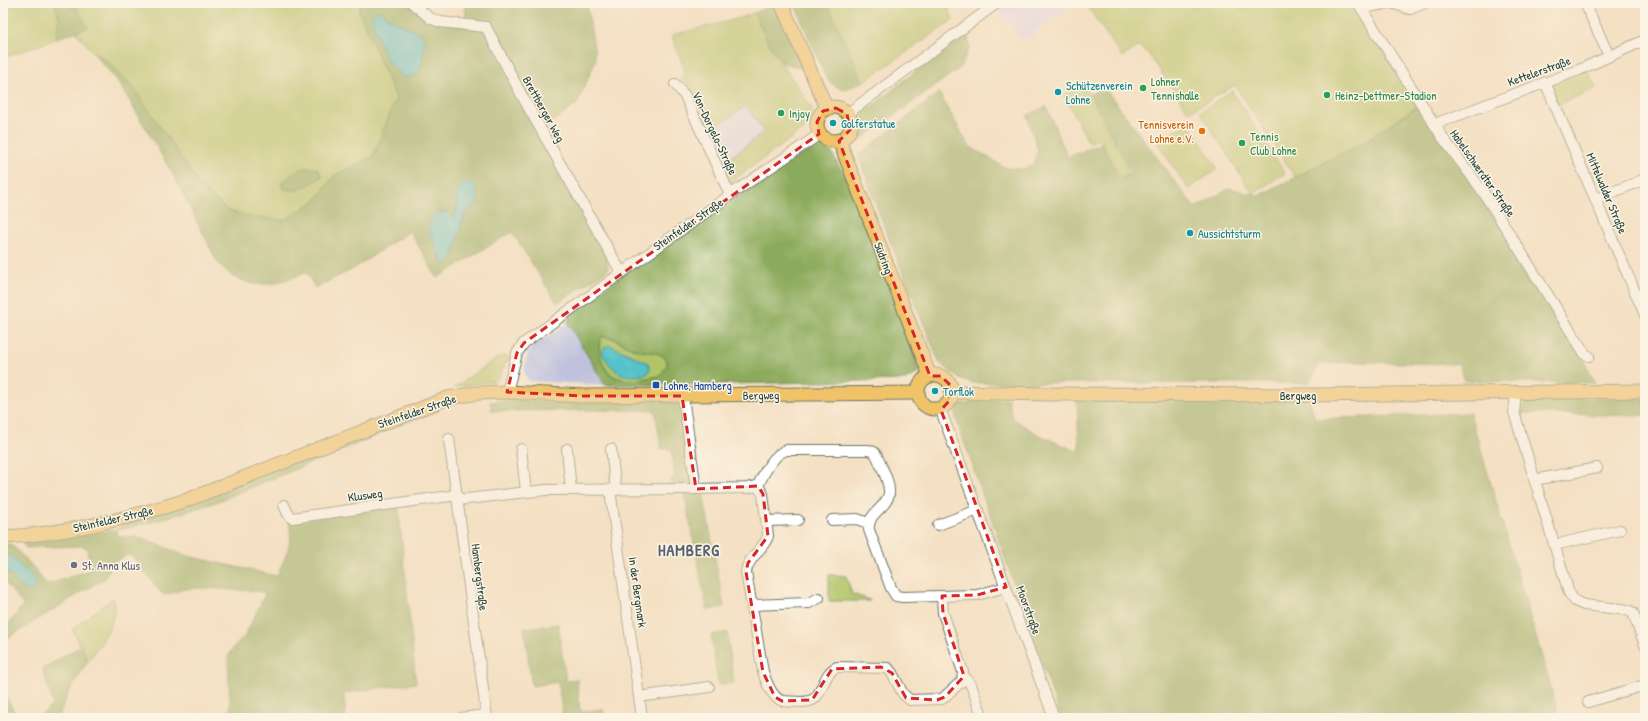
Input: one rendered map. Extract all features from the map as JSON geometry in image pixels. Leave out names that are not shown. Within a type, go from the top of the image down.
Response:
[{"type":"main road","points":[[781,3],[827,109]]},
{"type":"main road","points":[[836,108],[847,114],[850,121],[850,130],[846,136],[839,140],[828,140],[820,134],[817,122],[820,114],[827,109],[836,108]]},
{"type":"main road","name":"Südring","points":[[839,140],[930,376]]},
{"type":"main road","points":[[936,375],[944,378],[951,386],[952,392],[948,403],[935,409],[927,407],[921,402],[918,393],[922,381],[930,376],[936,375]]},
{"type":"main road","name":"Bergweg","points":[[952,392],[1304,395],[1645,391]]},
{"type":"main road","name":"Bergweg","points":[[508,392],[584,396],[682,393],[918,393]]},
{"type":"main road","name":"Steinfelder Straße","points":[[3,537],[62,531],[154,510],[187,500],[448,398],[478,393],[508,392]]},
{"type":"street","name":"Brettberger Weg","points":[[412,3],[430,18],[440,22],[486,27],[621,272]]},
{"type":"street","points":[[847,114],[997,3]]},
{"type":"street","points":[[1360,6],[1388,3]]},
{"type":"street","points":[[1392,3],[1410,9],[1425,3]]},
{"type":"street","points":[[1585,3],[1610,56]]},
{"type":"street","name":"Habelschwerdter Straße","points":[[1360,6],[1443,138],[1482,190],[1581,348],[1585,354],[1589,356]]},
{"type":"street","name":"Kettelerstraße","points":[[1440,122],[1610,56],[1645,40]]},
{"type":"street","name":"Mittelwalder Straße","points":[[1545,82],[1645,313]]},
{"type":"street","name":"Von-Dorgelo-Straße","points":[[675,84],[685,96],[730,195]]},
{"type":"street","name":"Steinfelder Straße","points":[[508,392],[517,353],[524,343],[730,195],[820,134]]},
{"type":"street","points":[[1596,199],[1645,179]]},
{"type":"street","points":[[1516,392],[1514,412],[1569,594],[1575,601],[1584,606],[1628,610],[1633,614],[1645,645]]},
{"type":"street","points":[[682,393],[696,489]]},
{"type":"street","name":"Moorstraße","points":[[940,408],[1054,718]]},
{"type":"street","name":"Hambergstraße","points":[[449,439],[487,717]]},
{"type":"street","points":[[521,449],[526,491]]},
{"type":"street","points":[[567,449],[571,490]]},
{"type":"street","name":"In der Bergmark","points":[[611,449],[613,490],[642,718]]},
{"type":"street","points":[[964,676],[962,681],[942,699],[910,700],[903,694],[888,668],[837,667],[829,672],[817,696],[812,700],[805,702],[782,701],[775,697],[764,674],[746,567],[766,541],[768,532],[762,494],[758,486],[762,476],[782,452],[868,450],[874,452],[877,456],[889,488],[889,494],[887,499],[870,518],[868,524],[891,588],[896,596],[977,595],[1006,587]]},
{"type":"street","points":[[1534,480],[1597,468]]},
{"type":"street","points":[[457,498],[526,491],[747,488],[758,486]]},
{"type":"street","name":"Klusweg","points":[[284,505],[288,514],[292,518],[457,498]]},
{"type":"street","points":[[938,524],[978,510]]},
{"type":"street","points":[[832,520],[857,519],[868,524]]},
{"type":"street","points":[[767,521],[798,520]]},
{"type":"street","points":[[1554,545],[1620,530]]},
{"type":"street","points":[[942,596],[942,613],[962,666],[964,676],[970,685],[983,718]]},
{"type":"street","points":[[752,605],[809,603],[819,598]]},
{"type":"street","points":[[1588,702],[1645,684]]},
{"type":"street","points":[[639,697],[709,687]]},
{"type":"street","points":[[462,718],[487,717]]},
{"type":"highlighted area","points":[[836,108],[847,114],[850,130],[839,141],[930,376],[941,376],[951,386],[950,400],[941,410],[1006,587],[977,595],[942,596],[943,613],[964,676],[945,697],[937,700],[906,698],[892,673],[881,667],[832,669],[812,700],[782,701],[775,697],[763,672],[746,572],[748,563],[768,536],[763,494],[758,486],[696,489],[682,396],[584,396],[507,392],[517,353],[524,343],[819,134],[817,122],[823,111]]},
{"type":"shaded area","points":[[1009,3],[1066,3],[1069,7],[1023,42],[998,10]]},
{"type":"shaded area","points":[[746,105],[765,132],[720,165],[705,134]]},
{"type":"shaded area","points":[[568,323],[605,385],[529,381],[525,375],[524,368],[528,353],[533,347]]},
{"type":"green space","points":[[3,3],[54,3],[59,17],[56,39],[3,58]]},
{"type":"green space","points":[[54,3],[73,3],[88,27],[56,39],[59,17]]},
{"type":"green space","points":[[56,3],[361,3],[359,11],[396,98],[373,157],[335,175],[315,201],[218,263],[173,174],[119,83],[76,32]]},
{"type":"green space","points":[[361,3],[408,3],[428,20],[484,30],[607,256],[608,270],[557,303],[512,232],[437,278],[410,231],[353,269],[315,288],[307,273],[272,284],[253,284],[233,277],[218,263],[173,174],[119,83],[93,52],[106,60],[131,84],[200,185],[227,210],[250,217],[284,220],[315,201],[335,175],[373,157],[396,98],[359,11]],"holes":[[[376,11],[379,11],[388,18],[420,34],[404,78],[386,58]],[[456,202],[474,208],[464,215],[453,257],[443,264],[432,240],[430,223],[432,216],[438,212],[448,212],[455,217],[457,206]]]},
{"type":"green space","points":[[465,3],[587,3],[596,60],[577,104],[544,128],[487,24],[466,21]]},
{"type":"green space","points":[[771,3],[775,3],[803,69],[781,62],[771,47],[754,13],[772,5]]},
{"type":"green space","points":[[794,3],[827,3],[863,82],[843,89],[831,83],[826,78]]},
{"type":"green space","points":[[827,3],[946,3],[953,20],[863,82]]},
{"type":"green space","name":"Heinz-Dettmer-Stadion","points":[[1085,3],[1346,3],[1352,12],[1359,13],[1418,106],[1361,144],[1295,177],[1235,85],[1189,112],[1147,52],[1139,46],[1122,57]]},
{"type":"green space","points":[[754,13],[771,47],[813,110],[808,126],[728,184],[720,165],[764,132],[746,106],[705,134],[681,76],[686,74],[672,35],[737,19]]},
{"type":"green space","points":[[963,34],[968,37],[970,47],[960,68],[860,140],[863,113]]},
{"type":"green space","points":[[1586,67],[1596,88],[1555,106],[1545,82]]},
{"type":"green space","points":[[1085,85],[1130,173],[1120,178],[1099,138],[1089,143],[1064,95]]},
{"type":"green space","points":[[1104,87],[1195,208],[1230,188],[1258,196],[1361,144],[1418,106],[1482,195],[1576,344],[1595,383],[1465,381],[1459,364],[1347,362],[1320,365],[1308,383],[973,383],[957,377],[939,362],[885,229],[858,155],[939,93],[969,146],[1006,168],[1024,169],[1033,165],[1038,150],[1027,116],[1046,106],[1068,157],[1102,143],[1119,180],[1132,173],[1091,94]]},
{"type":"green space","name":"Tennis Club Lohne","points":[[1232,91],[1285,173],[1253,194],[1200,112]]},
{"type":"green space","name":"Tennis Club Lohne","points":[[1187,122],[1218,169],[1188,189],[1157,142]]},
{"type":"green space","points":[[821,147],[831,151],[856,197],[918,365],[917,374],[905,380],[685,385],[605,385],[568,323],[569,315],[628,271],[802,154]],"holes":[[[601,337],[607,337],[638,350],[660,354],[666,359],[667,366],[660,376],[626,380],[612,375],[606,370],[600,352],[599,343]]]},
{"type":"green space","points":[[308,167],[318,169],[322,176],[309,185],[299,189],[284,189],[281,183],[299,170]]},
{"type":"green space","points":[[601,337],[612,338],[638,350],[661,354],[666,359],[667,366],[660,376],[626,380],[612,375],[606,370],[600,355],[599,343]]},
{"type":"green space","points":[[504,356],[509,357],[499,377],[495,381],[455,387],[497,358]]},
{"type":"green space","points":[[1309,398],[1315,419],[1470,413],[1560,718],[1061,718],[955,416],[958,405],[970,403],[973,399],[1008,399],[1012,418],[1037,434],[1079,452],[1077,399]]},
{"type":"green space","points":[[1645,398],[1645,415],[1637,416],[1521,413],[1527,399]]},
{"type":"green space","points":[[511,400],[578,403],[680,400],[693,491],[703,492],[724,607],[707,610],[683,487],[672,487],[671,479],[675,478],[671,449],[661,449],[655,410],[492,411],[490,402]]},
{"type":"green space","points":[[438,407],[438,411],[392,428],[367,440],[211,504],[153,522],[116,530],[118,536],[138,537],[188,556],[277,576],[290,542],[290,528],[288,520],[398,501],[416,683],[344,693],[346,718],[228,718],[230,707],[228,657],[235,645],[245,636],[266,592],[200,588],[185,589],[166,595],[162,594],[132,556],[127,555],[113,562],[105,578],[3,641],[3,631],[23,605],[3,580],[3,567],[23,588],[10,555],[3,554],[3,544],[11,544],[33,567],[47,585],[90,570],[87,548],[81,546],[26,548],[22,542],[65,538],[115,530],[126,523]]},
{"type":"green space","points":[[829,575],[846,576],[852,594],[870,601],[829,601]]},
{"type":"green space","points":[[113,598],[113,615],[108,631],[88,661],[72,629]]},
{"type":"green space","points":[[558,624],[566,681],[577,679],[580,711],[603,709],[605,718],[563,718],[558,682],[532,686],[524,628]]},
{"type":"green space","points":[[727,632],[734,683],[718,685],[711,635]]},
{"type":"green space","points":[[81,646],[88,661],[69,691],[58,718],[38,718],[53,704],[42,669]]},
{"type":"green space","points":[[3,690],[17,718],[3,718]]},
{"type":"water","points":[[376,11],[380,11],[388,18],[420,34],[425,43],[421,66],[417,74],[404,78],[386,58],[374,27],[372,16]]},
{"type":"water","points":[[471,183],[475,186],[478,204],[464,215],[453,257],[443,264],[429,229],[429,223],[435,213],[448,212],[452,217],[455,217],[457,206],[456,198],[460,185]]},
{"type":"water","points":[[609,345],[648,363],[650,370],[647,374],[639,376],[620,373],[611,366],[602,354],[603,349]]},
{"type":"water","points":[[3,554],[9,555],[31,575],[36,583],[35,589],[28,591],[23,588],[3,567]]},
{"type":"place","name":"Lohner Tennishalle","points":[[1143,88]]},
{"type":"place","name":"Schützenverein Lohne","points":[[1058,92]]},
{"type":"place","name":"Heinz-Dettmer-Stadion","points":[[1327,95]]},
{"type":"place","name":"Injoy","points":[[781,113]]},
{"type":"place","name":"Golferstatue","points":[[833,123]]},
{"type":"place","name":"Tennisverein Lohne e.V.","points":[[1202,131]]},
{"type":"place","name":"Tennis Club Lohne","points":[[1242,143]]},
{"type":"place","name":"Aussichtsturm","points":[[1190,233]]},
{"type":"place","name":"Lohne, Hamberg","points":[[656,385]]},
{"type":"place","name":"Torflok","points":[[935,391]]},
{"type":"place","name":"St. Anna Klus","points":[[74,565]]},
{"type":"district","name":"HAMBERG","points":[[689,550]]}]
